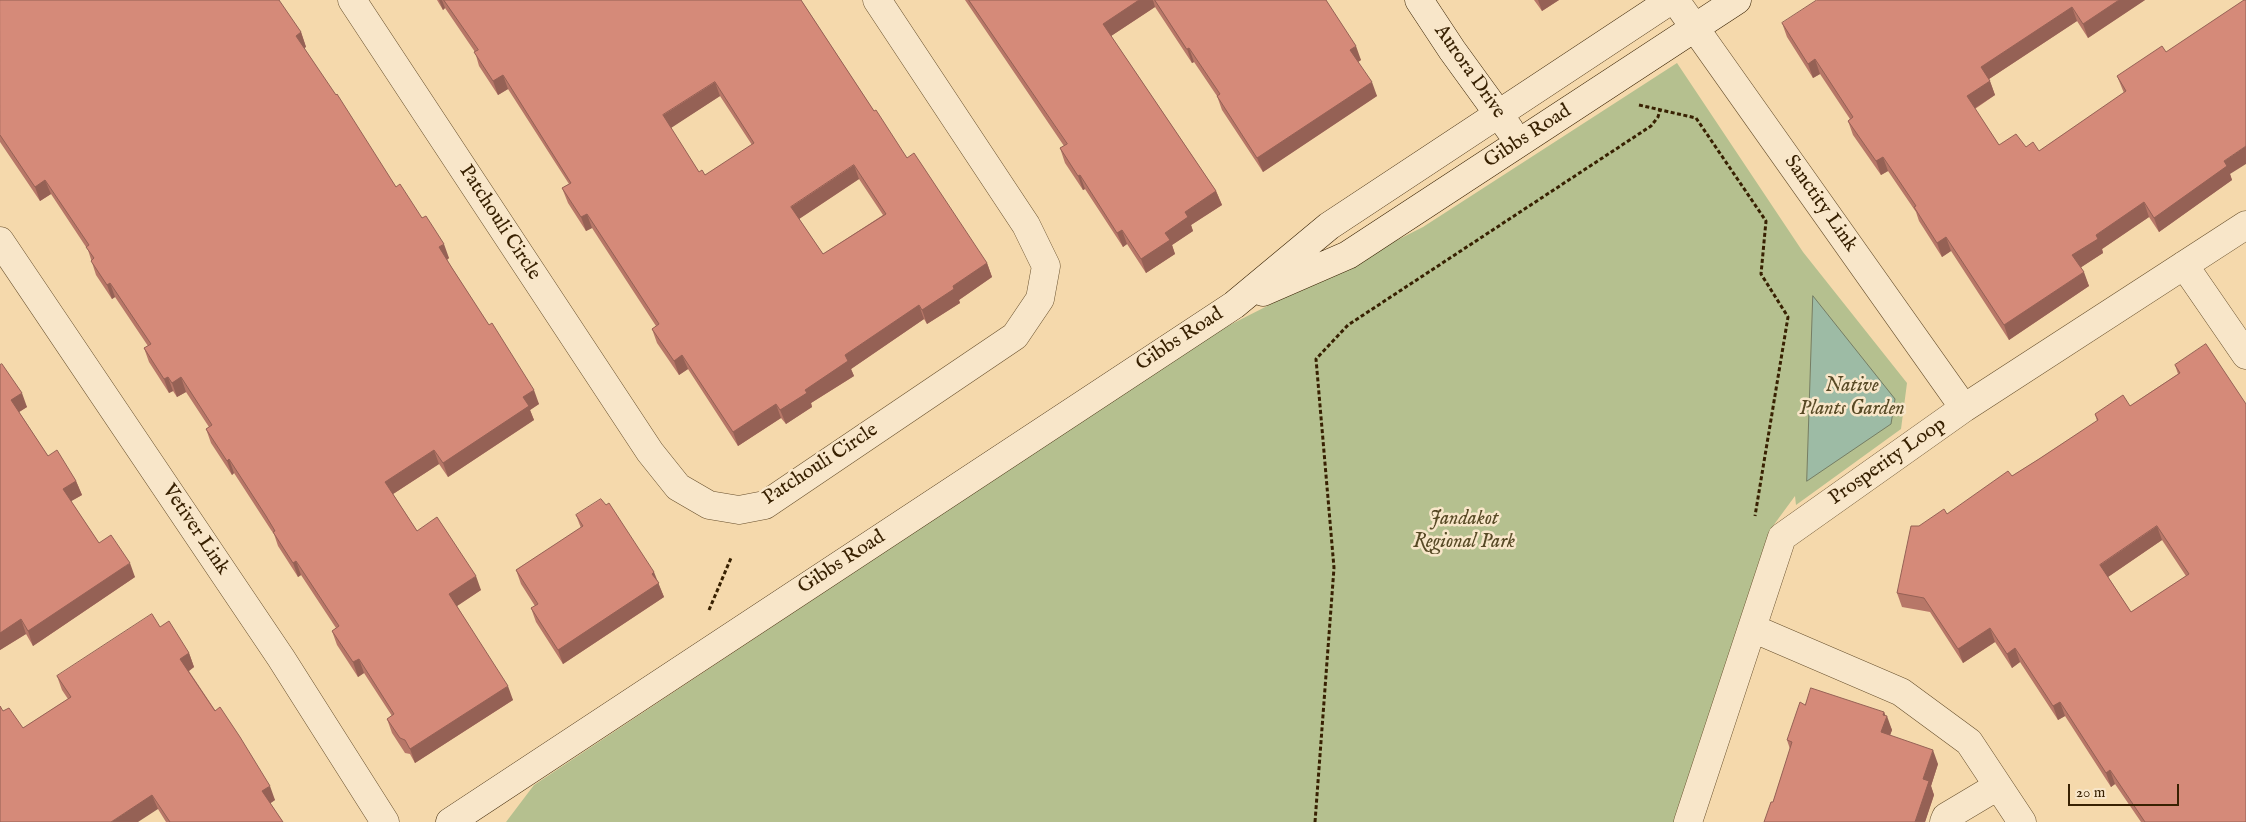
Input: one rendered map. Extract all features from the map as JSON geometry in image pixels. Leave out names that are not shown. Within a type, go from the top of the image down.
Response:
[{"type":"street","name":"Patchouli Circle","points":[[352,0],[650,452],[678,487],[709,505],[739,510],[765,505],[1015,336],[1040,299],[1046,266],[1026,225],[877,0]]},
{"type":"street","name":"Aurora Drive","points":[[1419,0],[1520,142]]},
{"type":"street","name":"Gibbs Road","points":[[450,822],[1234,305],[1329,226],[1671,0]]},
{"type":"street","name":"Sanctity Link","points":[[1675,0],[1964,408]]},
{"type":"street","name":"Gibbs Road","points":[[1234,305],[1348,255],[1736,0]]},
{"type":"street","name":"Prosperity Loop","points":[[1688,822],[1782,537],[1964,408],[2246,225]]},
{"type":"street","name":"Vetiver Link","points":[[0,241],[281,658],[385,822]]},
{"type":"street","points":[[2184,265],[2246,355]]},
{"type":"street","points":[[1752,628],[1901,692],[1969,742],[2022,822]]},
{"type":"street","points":[[1944,822],[1946,816],[1998,786]]},
{"type":"path","points":[[1635,104],[1696,118],[1766,221],[1761,274],[1788,317],[1754,524]]},
{"type":"path","points":[[1315,822],[1334,568],[1316,359],[1348,325],[1651,126],[1658,117],[1660,110]]},
{"type":"path","points":[[706,618],[731,558]]},
{"type":"green space","name":"Jandakot Regional Park","points":[[1677,63],[1803,252],[1907,383],[1901,429],[1796,505],[1795,496],[1770,530],[1679,822],[506,822],[534,785],[1214,333],[1423,227]]},
{"type":"shaded area","points":[[1813,296],[1895,399],[1891,424],[1807,481]]},
{"type":"building","points":[[0,0],[279,0],[301,32],[296,36],[337,94],[396,187],[400,184],[422,218],[426,216],[444,244],[439,247],[452,268],[489,325],[492,323],[534,390],[523,397],[529,406],[443,463],[434,450],[385,482],[417,531],[437,517],[476,576],[449,594],[508,686],[410,749],[405,740],[400,738],[387,719],[394,714],[359,659],[353,662],[332,631],[339,626],[296,561],[293,563],[273,532],[275,531],[266,516],[229,459],[227,461],[206,429],[212,425],[181,377],[172,383],[168,377],[164,379],[144,348],[151,344],[110,283],[107,285],[91,261],[94,258],[86,247],[89,245],[45,180],[35,187],[0,135]]},
{"type":"building","points":[[444,0],[801,0],[907,158],[914,153],[987,263],[953,286],[954,289],[922,310],[919,305],[845,355],[848,361],[805,390],[807,393],[780,410],[776,404],[733,432],[682,355],[674,361],[652,329],[659,324],[587,214],[581,217],[562,188],[571,183],[503,75],[493,81],[474,52],[478,50]],"holes":[[[715,82],[754,143],[705,175],[702,170],[699,172],[663,115]],[[854,165],[886,214],[823,254],[791,207]]]},
{"type":"building","points":[[969,0],[1139,0],[1103,24],[1216,191],[1185,212],[1188,217],[1165,233],[1170,240],[1141,259],[1122,230],[1117,233],[1080,175],[1078,176],[1060,148],[1067,144]]},
{"type":"building","points":[[1155,0],[1326,0],[1356,46],[1350,50],[1372,82],[1257,158],[1217,96],[1220,94],[1189,48],[1187,49]]},
{"type":"building","points":[[1817,0],[2119,0],[2083,24],[2072,7],[1981,67],[1990,81],[1967,96],[1999,145],[2016,134],[2026,147],[2033,142],[2039,151],[2126,91],[2117,76],[2162,46],[2166,52],[2246,0],[2246,146],[2224,161],[2227,166],[2154,218],[2144,202],[2096,235],[2098,239],[2072,255],[2084,272],[2004,325],[1946,237],[1937,243],[1914,207],[1916,206],[1883,157],[1876,161],[1848,121],[1853,117],[1815,59],[1808,64],[1782,23]]},
{"type":"building","points":[[2206,344],[2246,404],[2246,822],[2145,822],[2110,770],[2106,773],[2060,702],[2053,706],[2015,648],[2007,654],[1990,628],[1958,649],[1924,598],[1897,593],[1911,526],[1919,526],[1944,509],[1947,514],[2008,471],[2012,476],[2098,420],[2095,414],[2123,395],[2130,406],[2180,373],[2175,365]],"holes":[[[2157,526],[2189,574],[2131,612],[2100,565]]]},
{"type":"building","points":[[2,364],[22,393],[11,400],[48,456],[57,450],[76,481],[63,489],[99,543],[111,535],[130,563],[28,631],[21,619],[0,633],[0,365]]},
{"type":"building","points":[[601,499],[606,505],[609,503],[654,572],[652,574],[659,583],[558,650],[531,608],[538,604],[516,570],[583,526],[576,515]]},
{"type":"building","points":[[152,614],[160,627],[169,621],[189,653],[180,659],[215,711],[220,707],[240,737],[270,786],[262,791],[283,822],[170,822],[152,795],[111,822],[0,822],[0,706],[3,711],[9,708],[23,728],[71,697],[57,676]]},
{"type":"building","points":[[1811,688],[1884,712],[1883,715],[1887,716],[1881,732],[1933,750],[1923,779],[1929,781],[1915,822],[1764,822],[1771,802],[1773,802],[1792,742],[1787,740],[1800,702],[1805,705]]},
{"type":"park label","name":"Native Plants Garden","points":[[1852,398]]}]
